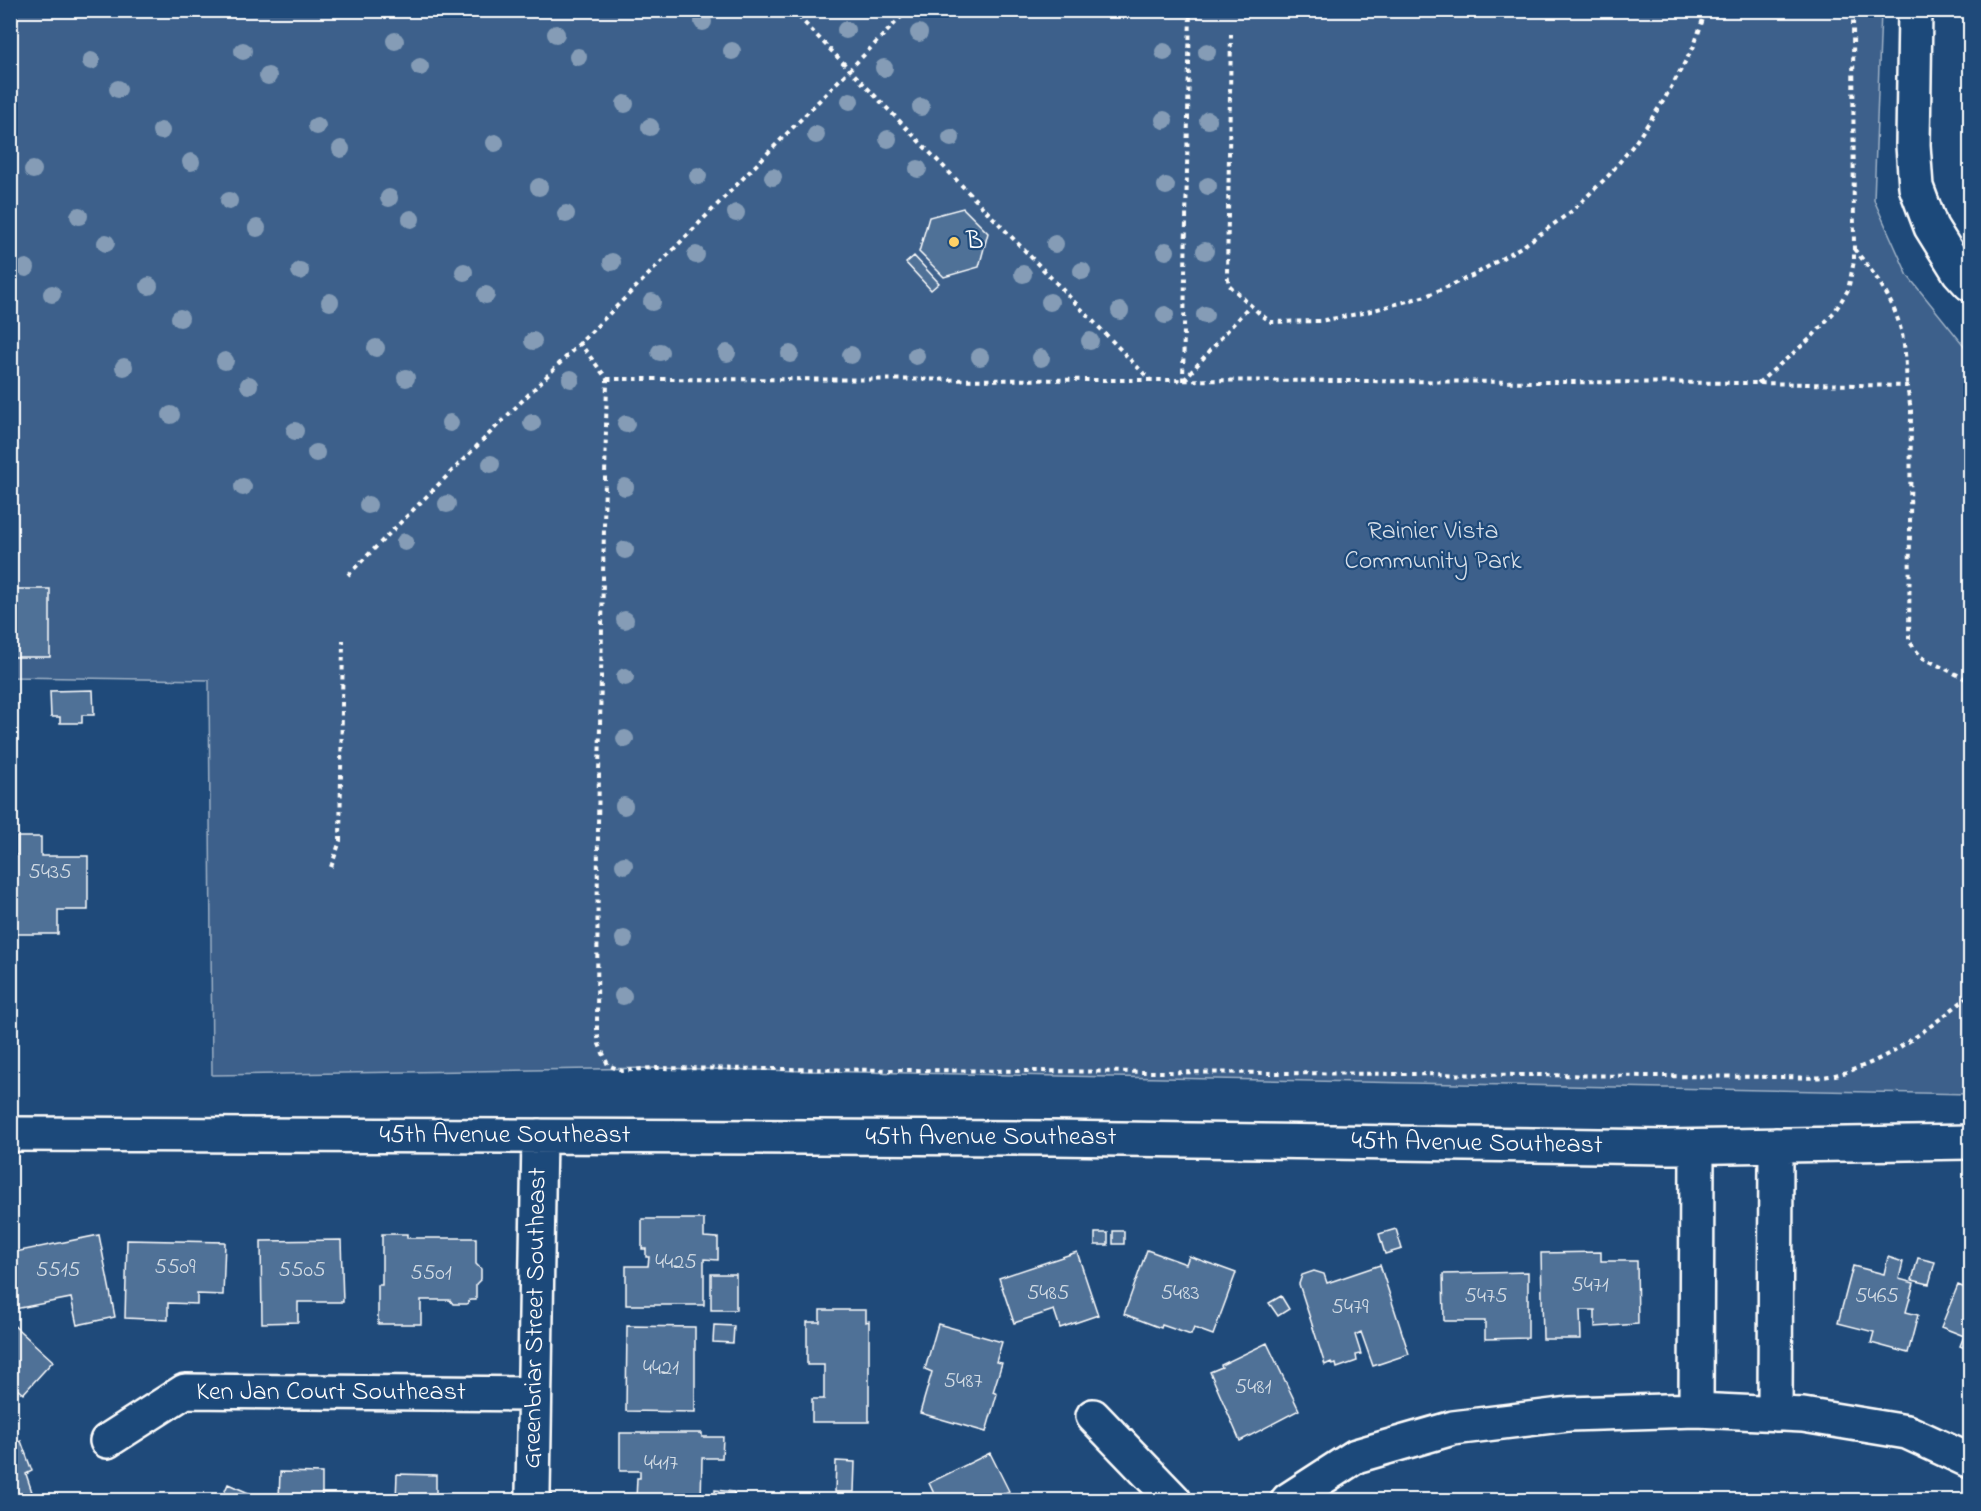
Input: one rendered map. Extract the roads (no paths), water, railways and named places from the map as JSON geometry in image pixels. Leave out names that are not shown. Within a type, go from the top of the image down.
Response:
[{"type":"street","points":[[1915,10],[1913,145],[1916,187],[1931,227],[1959,272],[1971,284]]},
{"type":"street","name":"45th Avenue Southeast","points":[[10,1134],[1052,1138],[1697,1147],[1971,1142]]},
{"type":"street","name":"Greenbriar Street Southeast","points":[[534,1500],[539,1136]]},
{"type":"street","points":[[1775,1414],[1776,1145]]},
{"type":"street","points":[[1696,1410],[1697,1147]]},
{"type":"street","name":"Ken Jan Court Southeast","points":[[107,1441],[185,1391],[534,1394]]},
{"type":"street","points":[[1288,1500],[1356,1456],[1453,1428],[1569,1414],[1696,1410],[1803,1415],[1907,1432],[1971,1461]]},
{"type":"street","points":[[1094,1416],[1174,1500]]},
{"type":"place","name":"B","points":[[954,242]]},
{"type":"park label","name":"Rainier Vista Community Park","points":[[1433,547]]}]
